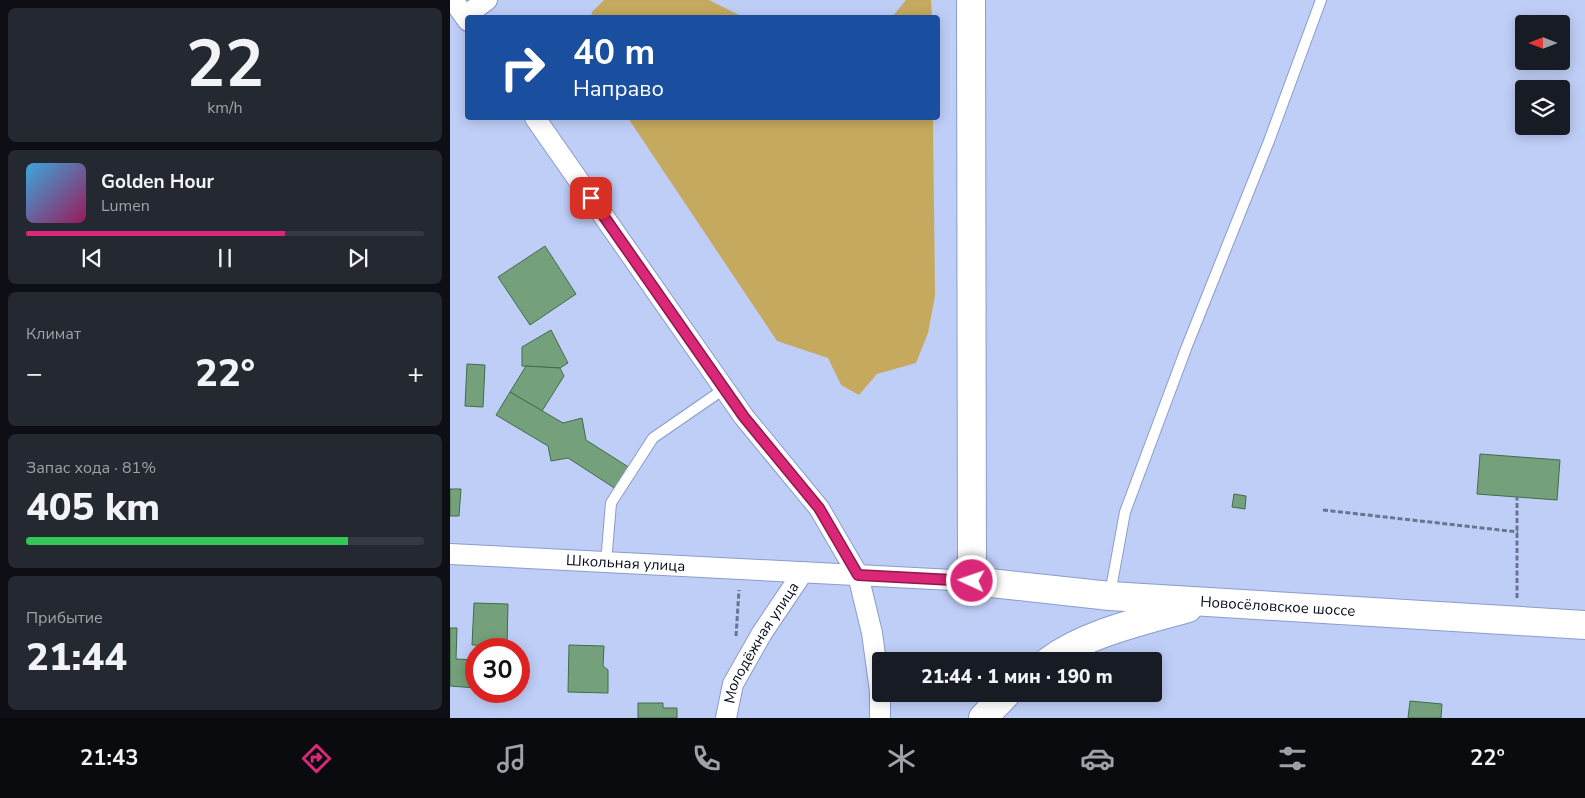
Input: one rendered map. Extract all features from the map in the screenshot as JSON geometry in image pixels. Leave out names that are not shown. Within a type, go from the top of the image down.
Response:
[{"type":"main road","points":[[971,0],[972,581]]},
{"type":"main road","name":"Новосёловское шоссе","points":[[972,581],[1110,596],[1585,625]]},
{"type":"main road","points":[[1065,652],[1090,638],[1206,602]]},
{"type":"main road","points":[[983,718],[998,702]]},
{"type":"street","points":[[462,12],[487,0]]},
{"type":"street","points":[[536,120],[744,417],[819,508],[858,575],[872,632],[880,691],[880,718]]},
{"type":"street","name":"Школьная улица","points":[[450,554],[972,581]]},
{"type":"street","name":"Молодёжная улица","points":[[726,718],[733,684],[762,632],[803,572]]},
{"type":"lane","points":[[1110,596],[1125,512],[1187,346],[1269,141],[1321,0]]},
{"type":"lane","points":[[606,563],[612,503],[652,438],[724,389]]},
{"type":"path","points":[[1517,498],[1517,603]]},
{"type":"path","points":[[1323,510],[1518,532]]},
{"type":"path","points":[[735,646],[740,569]]},
{"type":"shaded area","points":[[604,0],[709,0],[739,15],[591,15]]},
{"type":"shaded area","points":[[906,0],[931,0],[932,15],[894,15]]},
{"type":"shaded area","points":[[629,120],[933,120],[935,296],[928,333],[916,363],[877,374],[859,395],[841,385],[828,358],[777,341]]},
{"type":"building","points":[[545,246],[576,294],[530,325],[498,277]]},
{"type":"building","points":[[551,330],[568,363],[560,368],[522,366],[522,347]]},
{"type":"building","points":[[467,364],[485,365],[483,407],[465,406]]},
{"type":"building","points":[[526,366],[560,368],[564,376],[542,411],[510,392]]},
{"type":"building","points":[[510,392],[563,423],[582,418],[586,440],[630,468],[616,489],[568,458],[551,461],[548,446],[496,415]]},
{"type":"building","points":[[1480,454],[1560,460],[1557,500],[1477,494]]},
{"type":"building","points":[[450,489],[461,489],[459,516],[450,516]]},
{"type":"building","points":[[1234,494],[1246,496],[1245,509],[1232,507]]},
{"type":"building","points":[[474,603],[508,604],[507,638],[472,638]]},
{"type":"building","points":[[450,628],[457,628],[456,659],[465,659],[465,687],[450,686]]},
{"type":"building","points":[[569,645],[604,646],[603,666],[608,670],[608,693],[568,692]]},
{"type":"building","points":[[1410,701],[1442,704],[1441,718],[1408,718]]},
{"type":"building","points":[[638,703],[663,703],[663,708],[677,708],[677,718],[638,718]]},
{"type":"route","points":[[591,198],[744,417],[819,508],[858,575],[972,581]]}]
